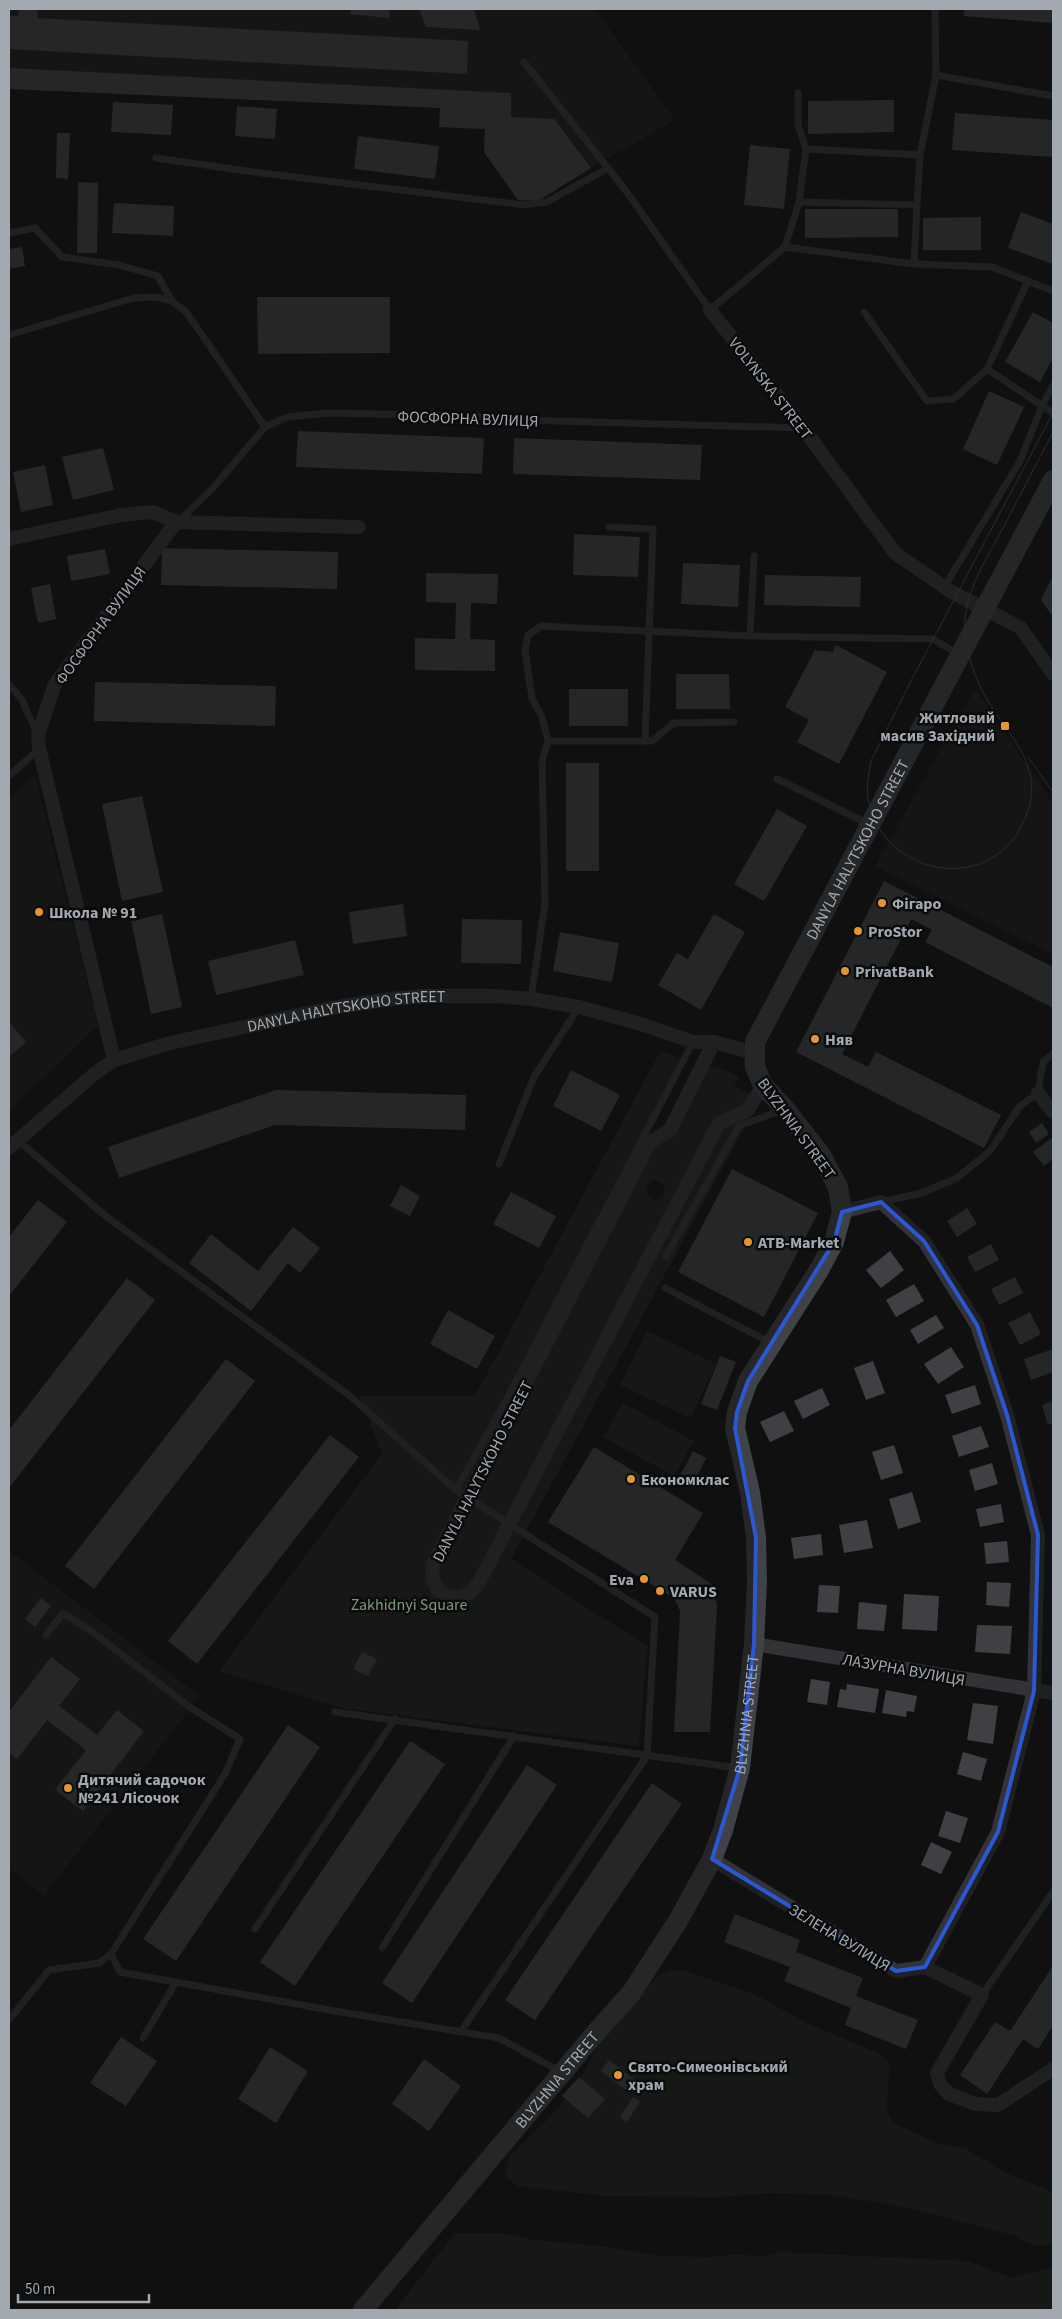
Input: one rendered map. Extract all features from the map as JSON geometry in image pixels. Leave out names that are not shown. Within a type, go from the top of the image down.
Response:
[{"type":"street","name":"VOLYNSKA STREET","points":[[710,310],[803,428],[895,553],[945,586],[1021,628],[1053,674]]},
{"type":"street","name":"DANYLA HALYTSKOHO STREET","points":[[13,1144],[93,1075],[114,1060],[170,1043],[360,1003],[424,996],[494,996],[532,999],[579,1007],[641,1024],[693,1042],[714,1042],[754,1053],[755,1042],[1053,480]]},
{"type":"street","points":[[9,539],[129,514],[153,512],[176,522],[359,528]]},
{"type":"street","name":"ФОСФОРНА ВУЛИЦЯ","points":[[39,742],[54,686],[176,522]]},
{"type":"street","points":[[39,742],[114,1060]]},
{"type":"street","name":"DANYLA HALYTSKOHO STREET","points":[[714,1042],[670,1130],[650,1142],[432,1567],[433,1583],[444,1594],[459,1598],[473,1590],[510,1524],[720,1123],[748,1110],[763,1085]]},
{"type":"street","name":"BLYZHNIA STREET","points":[[360,2309],[563,2073],[592,2036],[632,1992],[678,1921],[712,1859],[723,1830],[740,1768],[754,1644],[758,1580],[756,1538],[750,1492],[735,1428],[737,1412],[748,1380],[773,1344],[827,1256],[834,1242],[842,1212],[838,1187],[820,1155],[785,1109],[763,1085],[755,1067],[754,1053]]},
{"type":"street","points":[[1038,1093],[1053,1112]]},
{"type":"street","points":[[842,1212],[881,1202],[924,1241],[977,1325],[1007,1415],[1038,1535],[1034,1691],[998,1832],[925,1966],[982,1995],[937,2072],[940,2084],[949,2094],[975,2104],[998,2105],[1053,2069]]},
{"type":"street","name":"ЛАЗУРНА ВУЛИЦЯ","points":[[754,1644],[1053,1693]]},
{"type":"street","name":"ЗЕЛЕНА ВУЛИЦЯ","points":[[712,1859],[896,1972],[925,1966]]},
{"type":"lane","points":[[914,264],[920,155],[936,75],[936,9]]},
{"type":"lane","name":"VOLYNSKA STREET","points":[[524,62],[608,168],[710,310]]},
{"type":"lane","points":[[936,75],[1053,96]]},
{"type":"lane","points":[[710,310],[785,247],[799,202],[806,148],[798,125],[798,94]]},
{"type":"lane","points":[[806,148],[920,155]]},
{"type":"lane","points":[[156,158],[271,175],[524,205],[547,202],[608,168]]},
{"type":"lane","points":[[799,202],[917,205]]},
{"type":"lane","points":[[9,232],[35,228],[62,258],[119,265],[158,276],[172,301]]},
{"type":"lane","points":[[785,247],[914,264],[992,267],[1053,291]]},
{"type":"lane","points":[[864,312],[927,401],[954,400],[988,369],[1028,281]]},
{"type":"lane","points":[[9,335],[133,298],[156,297],[172,301],[187,312],[265,427]]},
{"type":"lane","points":[[988,369],[1053,413]]},
{"type":"lane","points":[[945,586],[1020,461],[1042,406],[1053,386]]},
{"type":"lane","name":"ФОСФОРНА ВУЛИЦЯ","points":[[176,522],[211,490],[265,427],[287,417],[327,413],[476,416],[530,421],[803,428]]},
{"type":"lane","points":[[609,528],[653,529],[645,741]]},
{"type":"lane","points":[[750,636],[754,556]]},
{"type":"lane","points":[[532,999],[544,903],[542,761],[548,741],[542,717],[532,698],[526,650],[528,635],[541,626],[750,636],[933,639],[960,654]]},
{"type":"lane","points":[[9,684],[22,700],[39,742],[9,776]]},
{"type":"lane","points":[[548,741],[652,741],[674,723],[734,722]]},
{"type":"lane","points":[[777,779],[870,824]]},
{"type":"lane","points":[[499,1164],[534,1076],[579,1007]]},
{"type":"lane","points":[[456,1490],[512,1389],[693,1042]]},
{"type":"lane","points":[[881,1202],[922,1192],[957,1178],[990,1151],[1020,1106],[1038,1093],[1043,1062],[1053,1054]]},
{"type":"lane","points":[[666,1256],[739,1126],[785,1109]]},
{"type":"lane","points":[[13,1144],[103,1214],[350,1396],[456,1490],[655,1616],[647,1756],[462,2030]]},
{"type":"lane","points":[[664,1288],[773,1344]]},
{"type":"lane","points":[[9,2020],[49,1970],[100,1963],[111,1954],[225,1774],[240,1739],[191,1708],[90,1631],[63,1613],[46,1635]]},
{"type":"lane","points":[[335,1712],[740,1768]]},
{"type":"lane","points":[[256,1929],[395,1719]]},
{"type":"lane","points":[[382,1948],[514,1736]]},
{"type":"lane","points":[[982,1995],[1053,1892]]},
{"type":"lane","points":[[111,1954],[120,1972],[335,2011],[462,2030],[499,2038],[563,2073]]},
{"type":"lane","points":[[142,2038],[176,1982]]},
{"type":"highlighted area","points":[[881,1202],[924,1241],[977,1325],[1007,1415],[1038,1535],[1034,1691],[998,1832],[925,1967],[896,1971],[712,1859],[740,1768],[754,1644],[756,1538],[735,1428],[737,1412],[748,1381],[834,1242],[842,1212]]},
{"type":"shaded area","points":[[9,9],[595,9],[675,120],[538,201],[518,200],[484,152],[485,130],[439,127],[440,108],[9,89]]},
{"type":"shaded area","points":[[975,689],[1053,803],[1053,954],[875,866]]},
{"type":"shaded area","name":"Школа № 91","points":[[35,775],[98,1026],[9,1110],[9,797]]},
{"type":"shaded area","name":"Дитячий садочок №241 Лісочок","points":[[9,1551],[200,1696],[44,1895],[9,1868]]},
{"type":"green space","name":"Zakhidnyi Square","points":[[661,1050],[684,1061],[644,1137],[670,1130],[706,1068],[719,1068],[739,1077],[734,1086],[760,1099],[511,1559],[647,1646],[639,1746],[342,1708],[219,1671],[382,1454],[360,1396],[475,1396]],"holes":[[[656,1180],[662,1183],[665,1188],[662,1197],[656,1200],[650,1197],[646,1189],[650,1182]]]},
{"type":"green space","points":[[647,1331],[716,1364],[690,1418],[620,1385]]},
{"type":"green space","points":[[623,1403],[694,1441],[674,1476],[603,1437]]},
{"type":"green space","points":[[672,1970],[686,1971],[756,1995],[809,2024],[880,2054],[890,2065],[886,2109],[894,2123],[936,2143],[965,2148],[1004,2172],[1053,2192],[1053,2244],[1034,2244],[1016,2236],[906,2207],[833,2195],[774,2193],[716,2197],[606,2196],[518,2186],[505,2177],[509,2157],[551,2116],[579,2081],[605,2034],[658,1975]]},
{"type":"green space","points":[[455,2233],[500,2233],[535,2240],[608,2247],[663,2256],[711,2257],[737,2254],[763,2257],[780,2252],[967,2261],[1013,2278],[1053,2267],[1053,2310],[395,2310]]},
{"type":"building","points":[[19,9],[38,9],[37,18],[468,41],[467,74],[9,49],[9,16],[18,16]]},
{"type":"building","points":[[351,9],[390,9],[389,18],[350,14]]},
{"type":"building","points":[[419,9],[474,9],[480,30],[426,27]]},
{"type":"building","points":[[964,9],[1053,9],[1053,23],[964,16]]},
{"type":"building","points":[[9,68],[511,93],[511,117],[554,119],[591,168],[538,201],[518,200],[484,152],[485,129],[439,127],[440,108],[9,89]]},
{"type":"building","points":[[894,100],[894,132],[808,134],[808,101]]},
{"type":"building","points":[[113,102],[173,105],[171,135],[111,132]]},
{"type":"building","points":[[237,106],[277,109],[275,139],[235,136]]},
{"type":"building","points":[[955,113],[1053,120],[1053,157],[952,150]]},
{"type":"building","points":[[57,133],[70,133],[68,179],[56,178]]},
{"type":"building","points":[[358,136],[439,146],[435,179],[354,169]]},
{"type":"building","points":[[750,145],[790,149],[784,209],[744,205]]},
{"type":"building","points":[[78,182],[98,183],[97,253],[77,253]]},
{"type":"building","points":[[114,203],[174,206],[173,236],[112,233]]},
{"type":"building","points":[[805,209],[898,209],[898,237],[805,238]]},
{"type":"building","points":[[1021,212],[1053,224],[1053,264],[1008,248]]},
{"type":"building","points":[[981,217],[981,250],[923,250],[923,218]]},
{"type":"building","points":[[22,247],[25,266],[9,269],[9,249]]},
{"type":"building","points":[[257,297],[390,297],[390,353],[258,354]]},
{"type":"building","points":[[1033,312],[1053,323],[1053,358],[1040,382],[1005,362]]},
{"type":"building","points":[[989,391],[1024,407],[997,465],[963,449]]},
{"type":"building","points":[[298,431],[484,438],[482,474],[296,467]]},
{"type":"building","points":[[514,438],[702,445],[700,480],[513,474]]},
{"type":"building","points":[[103,448],[114,490],[73,500],[62,457]]},
{"type":"building","points":[[45,465],[53,505],[21,512],[13,472]]},
{"type":"building","points":[[574,534],[640,537],[638,577],[573,575]]},
{"type":"building","points":[[162,548],[338,552],[337,589],[161,585]]},
{"type":"building","points":[[105,549],[110,574],[71,581],[67,556]]},
{"type":"building","points":[[683,563],[740,565],[738,607],[681,604]]},
{"type":"building","points":[[426,573],[498,574],[497,604],[471,603],[470,639],[495,640],[495,671],[415,670],[415,638],[455,639],[456,603],[426,602]]},
{"type":"building","points":[[765,575],[861,577],[860,607],[764,605]]},
{"type":"building","points":[[1053,576],[1053,617],[1041,600]]},
{"type":"building","points":[[50,584],[56,619],[38,623],[31,588]]},
{"type":"building","points":[[836,645],[887,672],[839,764],[797,742],[809,720],[785,707],[815,650],[833,652]]},
{"type":"building","points":[[676,674],[729,674],[730,709],[676,709]]},
{"type":"building","points":[[95,682],[276,686],[275,726],[94,721]]},
{"type":"building","points":[[569,689],[628,689],[628,726],[569,726]]},
{"type":"building","points":[[566,763],[599,763],[599,871],[566,871]]},
{"type":"building","points":[[142,796],[163,892],[122,901],[102,804]]},
{"type":"building","points":[[777,809],[807,826],[764,901],[734,884]]},
{"type":"building","points":[[884,881],[1053,967],[1053,1008],[925,942],[932,930],[911,919],[842,1054],[868,1067],[876,1052],[1001,1115],[984,1148],[796,1052]]},
{"type":"building","points":[[403,904],[407,936],[353,944],[349,912]]},
{"type":"building","points":[[162,914],[182,1007],[151,1014],[131,921]]},
{"type":"building","points":[[714,914],[745,932],[701,1010],[658,985],[677,953],[688,959]]},
{"type":"building","points":[[462,919],[522,920],[521,964],[461,963]]},
{"type":"building","points":[[560,932],[619,943],[612,982],[553,971]]},
{"type":"building","points":[[295,940],[304,975],[216,995],[208,961]]},
{"type":"building","points":[[9,1022],[26,1042],[9,1057]]},
{"type":"building","points":[[571,1070],[620,1095],[601,1131],[553,1106]]},
{"type":"building","points":[[276,1090],[466,1095],[465,1130],[275,1125],[119,1178],[108,1147]]},
{"type":"building","points":[[1042,1123],[1049,1134],[1036,1143],[1029,1132]]},
{"type":"building","points":[[1053,1137],[1053,1159],[1044,1166],[1033,1152]]},
{"type":"building","name":"ATB-Market","points":[[732,1169],[818,1213],[764,1317],[678,1272]]},
{"type":"building","points":[[401,1185],[420,1196],[410,1216],[390,1206]]},
{"type":"building","points":[[511,1192],[556,1216],[539,1248],[493,1224]]},
{"type":"building","points":[[38,1200],[67,1222],[9,1296],[9,1237]]},
{"type":"building","points":[[967,1208],[977,1224],[957,1237],[947,1221]]},
{"type":"building","points":[[293,1227],[320,1248],[300,1273],[288,1263],[251,1311],[189,1263],[211,1234],[258,1271]]},
{"type":"building","points":[[991,1244],[999,1260],[975,1272],[967,1257]]},
{"type":"building","points":[[890,1251],[904,1270],[881,1288],[866,1270]]},
{"type":"building","points":[[1015,1277],[1023,1293],[999,1305],[991,1289]]},
{"type":"building","points":[[127,1278],[155,1300],[9,1488],[9,1430]]},
{"type":"building","points":[[914,1284],[924,1301],[896,1317],[886,1300]]},
{"type":"building","points":[[448,1310],[495,1336],[477,1369],[430,1344]]},
{"type":"building","points":[[1030,1312],[1041,1334],[1020,1345],[1008,1323]]},
{"type":"building","points":[[936,1315],[944,1328],[918,1344],[910,1330]]},
{"type":"building","points":[[951,1347],[964,1367],[938,1384],[924,1364]]},
{"type":"building","points":[[1053,1349],[1053,1372],[1031,1380],[1024,1359]]},
{"type":"building","points":[[720,1356],[736,1362],[717,1410],[701,1404]]},
{"type":"building","points":[[226,1359],[255,1381],[94,1589],[65,1566]]},
{"type":"building","points":[[873,1361],[885,1393],[866,1400],[854,1368]]},
{"type":"building","points":[[975,1385],[981,1404],[952,1414],[945,1395]]},
{"type":"building","points":[[822,1388],[830,1405],[803,1419],[794,1401]]},
{"type":"building","points":[[1053,1401],[1053,1423],[1048,1425],[1042,1405]]},
{"type":"building","points":[[784,1411],[794,1431],[770,1442],[760,1422]]},
{"type":"building","points":[[981,1426],[989,1447],[959,1457],[952,1436]]},
{"type":"building","points":[[330,1435],[359,1457],[197,1664],[168,1641]]},
{"type":"building","points":[[894,1445],[903,1473],[881,1480],[872,1452]]},
{"type":"building","points":[[594,1447],[703,1513],[675,1560],[713,1585],[717,1606],[710,1732],[674,1732],[680,1611],[674,1598],[548,1522]]},
{"type":"building","points":[[693,1451],[706,1458],[694,1483],[680,1476]]},
{"type":"building","points":[[992,1463],[998,1484],[975,1491],[969,1470]]},
{"type":"building","points":[[912,1492],[921,1522],[898,1529],[889,1499]]},
{"type":"building","points":[[1001,1504],[1004,1522],[980,1527],[976,1509]]},
{"type":"building","points":[[867,1520],[873,1548],[844,1553],[839,1525]]},
{"type":"building","points":[[821,1534],[823,1555],[794,1559],[791,1538]]},
{"type":"building","points":[[1007,1541],[1009,1562],[986,1564],[984,1543]]},
{"type":"building","points":[[987,1582],[1011,1583],[1009,1607],[986,1605]]},
{"type":"building","points":[[819,1585],[840,1586],[838,1613],[817,1612]]},
{"type":"building","points":[[904,1594],[939,1596],[937,1631],[902,1629]]},
{"type":"building","points":[[41,1598],[51,1606],[35,1627],[25,1619]]},
{"type":"building","points":[[859,1602],[887,1605],[884,1631],[857,1629]]},
{"type":"building","points":[[977,1625],[1012,1626],[1010,1654],[975,1652]]},
{"type":"building","points":[[362,1652],[377,1659],[368,1676],[353,1669]]},
{"type":"building","points":[[51,1657],[80,1679],[59,1706],[97,1735],[117,1710],[144,1731],[83,1811],[55,1790],[86,1750],[47,1720],[17,1759],[9,1753],[9,1712]]},
{"type":"building","points":[[811,1679],[830,1682],[827,1705],[807,1702]]},
{"type":"building","points":[[847,1684],[879,1689],[875,1713],[837,1707],[840,1689],[846,1690]]},
{"type":"building","points":[[886,1690],[917,1696],[914,1712],[907,1711],[906,1717],[882,1713]]},
{"type":"building","points":[[973,1703],[998,1706],[993,1744],[967,1740]]},
{"type":"building","points":[[288,1725],[320,1747],[176,1961],[143,1939]]},
{"type":"building","points":[[410,1741],[445,1764],[295,1986],[260,1962]]},
{"type":"building","points":[[963,1752],[987,1759],[981,1781],[957,1774]]},
{"type":"building","points":[[527,1765],[557,1785],[412,2003],[382,1983]]},
{"type":"building","points":[[652,1783],[682,1804],[535,2020],[505,2000]]},
{"type":"building","points":[[946,1811],[968,1818],[960,1843],[938,1836]]},
{"type":"building","points":[[931,1842],[952,1852],[941,1874],[921,1865]]},
{"type":"building","points":[[735,1914],[800,1940],[796,1952],[863,1978],[856,1996],[918,2020],[906,2049],[845,2025],[851,2008],[784,1981],[790,1967],[724,1942]]},
{"type":"building","points":[[1053,1966],[1053,2026],[1038,2049],[1023,2039],[987,2094],[960,2075],[995,2022],[1010,2031]]},
{"type":"building","points":[[121,2037],[157,2061],[126,2106],[90,2083]]},
{"type":"building","points":[[270,2047],[308,2071],[276,2123],[238,2099]]},
{"type":"building","points":[[424,2059],[461,2086],[429,2131],[392,2104]]},
{"type":"building","name":"Свято-Симеонівський храм","points":[[609,2060],[635,2080],[627,2091],[601,2071]]},
{"type":"building","points":[[579,2077],[605,2099],[588,2118],[562,2096]]},
{"type":"building","points":[[633,2097],[640,2102],[627,2122],[620,2117]]},
{"type":"tram line","points":[[1053,413],[912,679],[871,761],[867,794],[877,825],[893,846],[914,860],[938,867],[963,868],[986,861],[1007,846],[1023,823],[1030,805],[1032,789],[1030,774],[1018,747],[991,706],[975,676],[966,643],[965,620],[970,596],[979,574],[1053,432]]},
{"type":"tram line","points":[[1028,757],[1053,792]]},
{"type":"place","name":"Житловий масив Західний","points":[[1005,726]]},
{"type":"place","name":"Фігаро","points":[[882,903]]},
{"type":"place","name":"Школа № 91","points":[[39,912]]},
{"type":"place","name":"ProStor","points":[[858,931]]},
{"type":"place","name":"PrivatBank","points":[[845,971]]},
{"type":"place","name":"Няв","points":[[815,1039]]},
{"type":"place","name":"ATB-Market","points":[[748,1242]]},
{"type":"place","name":"Економклас","points":[[631,1479]]},
{"type":"place","name":"Eva","points":[[644,1579]]},
{"type":"place","name":"VARUS","points":[[660,1591]]},
{"type":"place","name":"Дитячий садочок №241 Лісочок","points":[[68,1788]]},
{"type":"place","name":"Свято-Симеонівський храм","points":[[618,2075]]}]
